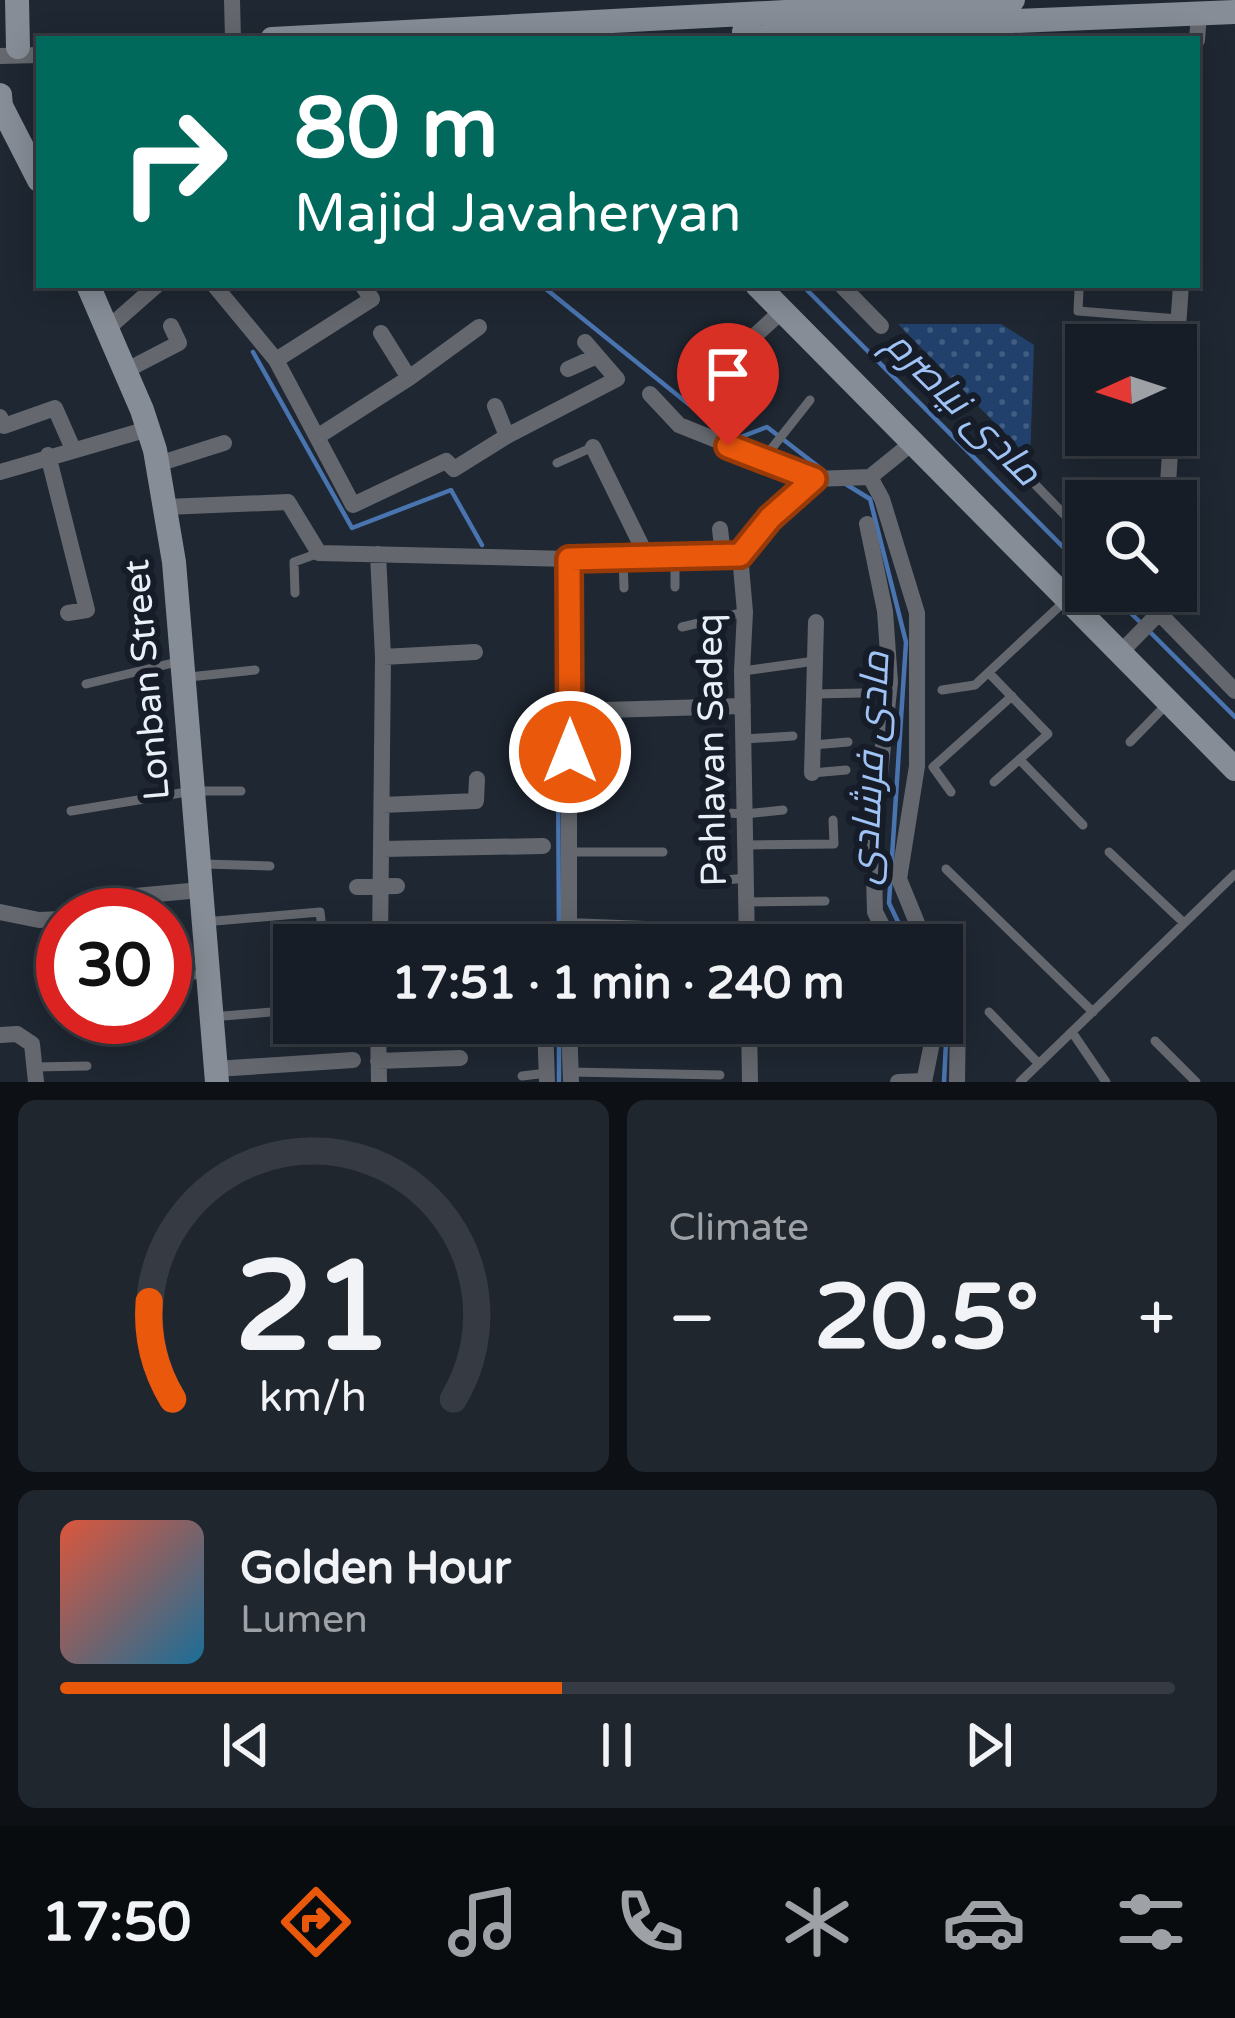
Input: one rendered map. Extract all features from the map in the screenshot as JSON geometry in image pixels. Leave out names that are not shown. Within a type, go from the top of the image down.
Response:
[{"type":"main road","points":[[16,0],[19,50]]},
{"type":"main road","points":[[508,35],[509,0]]},
{"type":"main road","points":[[449,36],[1013,0]]},
{"type":"main road","points":[[640,36],[1122,9],[1198,27],[1235,12]]},
{"type":"main road","points":[[1,112],[36,176]]},
{"type":"main road","name":"Lonban Street","points":[[89,288],[148,429],[166,507],[217,1076]]},
{"type":"main road","points":[[761,288],[1065,597]]},
{"type":"main road","points":[[1080,612],[1235,769]]},
{"type":"street","points":[[232,36],[233,1]]},
{"type":"street","points":[[106,329],[154,288]]},
{"type":"street","points":[[216,288],[276,360],[353,505],[446,461],[454,469],[617,379],[591,349],[568,369]]},
{"type":"street","points":[[276,360],[372,299],[364,288]]},
{"type":"street","points":[[845,288],[881,326]]},
{"type":"street","points":[[1178,324],[1180,288]]},
{"type":"street","points":[[721,339],[736,353],[783,310]]},
{"type":"street","points":[[125,371],[179,343],[171,326]]},
{"type":"street","points":[[317,437],[479,327]]},
{"type":"street","points":[[381,333],[409,378]]},
{"type":"street","points":[[650,394],[679,425],[814,479],[870,477],[912,443]]},
{"type":"street","points":[[495,406],[507,436]]},
{"type":"street","points":[[0,417],[4,426],[55,409],[73,449]]},
{"type":"street","points":[[0,472],[148,429]]},
{"type":"street","points":[[158,464],[224,443]]},
{"type":"street","points":[[592,447],[647,557]]},
{"type":"street","points":[[48,455],[86,610],[68,613]]},
{"type":"street","points":[[870,477],[882,499],[916,613],[917,766],[899,879],[917,924]]},
{"type":"street","points":[[166,507],[288,502],[319,553],[569,559],[731,555],[814,479]]},
{"type":"street","points":[[867,524],[885,611],[890,682],[873,839],[874,912],[881,924]]},
{"type":"street","name":"Pahlavan Sadeq","points":[[720,529],[745,612],[747,924]]},
{"type":"street","points":[[378,554],[383,657],[381,849],[389,887],[382,924]]},
{"type":"street","points":[[569,559],[569,924]]},
{"type":"street","points":[[1120,652],[1159,613],[1235,691]]},
{"type":"street","points":[[812,773],[816,622]]},
{"type":"street","points":[[383,657],[476,652]]},
{"type":"street","points":[[570,711],[742,706]]},
{"type":"street","points":[[382,805],[476,801],[477,779]]},
{"type":"street","points":[[381,849],[544,846]]},
{"type":"street","points":[[162,888],[200,877]]},
{"type":"street","points":[[357,887],[389,887]]},
{"type":"street","points":[[0,912],[36,917]]},
{"type":"street","points":[[0,1035],[17,1034],[32,1044],[36,1075]]},
{"type":"street","points":[[378,1044],[379,1082]]},
{"type":"street","points":[[546,1044],[547,1078]]},
{"type":"street","points":[[570,1044],[571,1077]]},
{"type":"street","points":[[749,1044],[750,1082]]},
{"type":"street","points":[[898,1082],[924,1081],[932,1044]]},
{"type":"street","points":[[957,1082],[958,1044]]},
{"type":"street","points":[[378,1061],[460,1058]]},
{"type":"street","points":[[217,1076],[353,1060]]},
{"type":"lane","points":[[1079,290],[1078,311],[1178,319]]},
{"type":"lane","points":[[765,457],[810,400]]},
{"type":"lane","points":[[557,463],[592,447]]},
{"type":"lane","points":[[1027,476],[1065,515]]},
{"type":"lane","points":[[296,593],[294,562],[319,553]]},
{"type":"lane","points":[[674,587],[675,556]]},
{"type":"lane","points":[[622,558],[624,588]]},
{"type":"lane","points":[[942,690],[975,685],[1065,601]]},
{"type":"lane","points":[[682,627],[745,612]]},
{"type":"lane","points":[[742,671],[815,661]]},
{"type":"lane","points":[[86,684],[183,669],[255,670]]},
{"type":"lane","points":[[989,673],[1048,734],[994,782]]},
{"type":"lane","points":[[814,694],[862,693]]},
{"type":"lane","points":[[951,792],[933,767],[1012,697]]},
{"type":"lane","points":[[1130,742],[1168,702]]},
{"type":"lane","points":[[743,739],[793,736]]},
{"type":"lane","points":[[813,745],[848,742]]},
{"type":"lane","points":[[570,752],[616,750]]},
{"type":"lane","points":[[1019,760],[1083,825]]},
{"type":"lane","points":[[812,773],[846,770]]},
{"type":"lane","points":[[70,811],[193,791],[241,791]]},
{"type":"lane","points":[[711,812],[783,809]]},
{"type":"lane","points":[[745,845],[834,844],[833,820]]},
{"type":"lane","points":[[569,852],[663,851]]},
{"type":"lane","points":[[1109,852],[1184,923]]},
{"type":"lane","points":[[200,877],[270,866]]},
{"type":"lane","points":[[946,869],[1093,1012]]},
{"type":"lane","points":[[1021,1082],[1235,874]]},
{"type":"lane","points":[[705,882],[746,878]]},
{"type":"lane","points":[[746,902],[825,901]]},
{"type":"lane","points":[[204,922],[320,912],[321,924]]},
{"type":"lane","points":[[192,975],[208,974]]},
{"type":"lane","points":[[212,1017],[273,1012]]},
{"type":"lane","points":[[989,1012],[1039,1064]]},
{"type":"lane","points":[[1072,1032],[1106,1082]]},
{"type":"lane","points":[[1156,1041],[1196,1082]]},
{"type":"lane","points":[[36,1075],[87,1066]]},
{"type":"lane","points":[[571,1077],[720,1075]]},
{"type":"lane","points":[[522,1076],[547,1078]]},
{"type":"shaded area","points":[[898,324],[1001,324],[1034,345],[1030,459]]},
{"type":"waterway","name":"مادی فرشادی","points":[[545,288],[733,440],[767,427],[824,471]]},
{"type":"waterway","name":"مادی نیاصرم","points":[[805,288],[1065,549]]},
{"type":"waterway","points":[[253,352],[352,528],[451,490],[482,545]]},
{"type":"waterway","name":"مادی فرشادی","points":[[844,483],[870,499],[906,642],[889,903],[899,924]]},
{"type":"waterway","points":[[557,570],[559,924]]},
{"type":"waterway","name":"مادی نیاصرم","points":[[1130,612],[1142,624]]},
{"type":"waterway","name":"مادی نیاصرم","points":[[1150,632],[1235,717]]},
{"type":"waterway","points":[[559,1044],[559,1082]]},
{"type":"waterway","name":"مادی فرشادی","points":[[944,1082],[946,1044]]},
{"type":"route","points":[[570,752],[569,559],[740,555],[770,518],[814,479],[728,446]]}]
